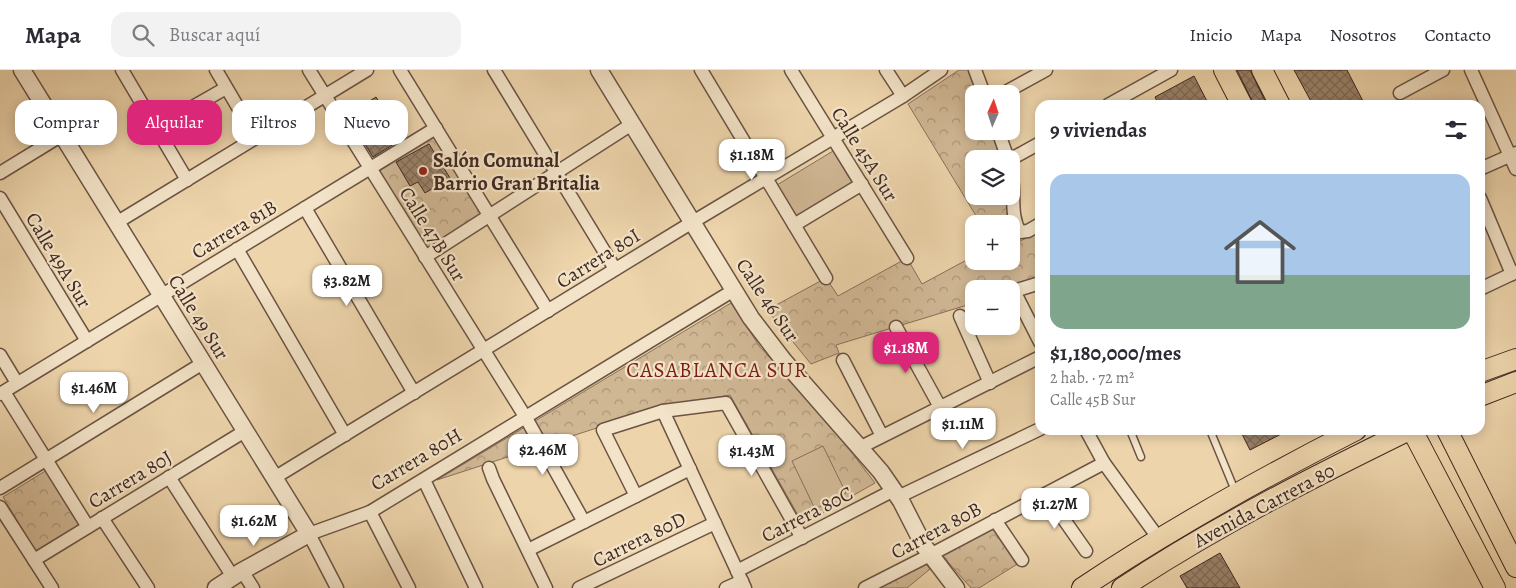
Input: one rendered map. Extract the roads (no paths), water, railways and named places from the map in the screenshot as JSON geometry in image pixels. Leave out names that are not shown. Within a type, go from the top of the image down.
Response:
[{"type":"main road","points":[[1224,70],[1239,100]]},
{"type":"main road","points":[[1262,70],[1277,100]]},
{"type":"main road","points":[[1485,370],[1516,359]]},
{"type":"main road","points":[[1485,394],[1516,382]]},
{"type":"main road","name":"Avenida Carrera 80","points":[[1082,588],[1159,539],[1236,494],[1347,435]]},
{"type":"main road","name":"Avenida Carrera 80","points":[[1122,588],[1187,546],[1269,500],[1401,435]]},
{"type":"main road","points":[[1414,435],[1495,588]]},
{"type":"main road","points":[[1450,435],[1516,567]]},
{"type":"street","name":"Calle 49 Sur","points":[[22,70],[40,100]]},
{"type":"street","points":[[122,70],[140,100]]},
{"type":"street","points":[[216,70],[233,100]]},
{"type":"street","name":"Calle 47B Sur","points":[[309,70],[545,449],[584,522]]},
{"type":"street","points":[[315,102],[367,70]]},
{"type":"street","points":[[400,70],[548,311]]},
{"type":"street","points":[[494,70],[615,269]]},
{"type":"street","name":"Calle 46 Sur","points":[[599,70],[752,318],[784,361],[861,447],[896,493],[930,556],[956,588]]},
{"type":"street","points":[[701,70],[826,278]]},
{"type":"street","name":"Calle 45A Sur","points":[[791,70],[907,258]]},
{"type":"street","points":[[886,70],[903,96]]},
{"type":"street","name":"Carrera 80I","points":[[274,478],[615,269],[903,96],[941,70]]},
{"type":"street","points":[[975,70],[981,85]]},
{"type":"street","points":[[1018,85],[1046,70]]},
{"type":"street","points":[[1117,100],[1171,70]]},
{"type":"street","points":[[1400,93],[1442,70]]},
{"type":"street","points":[[1471,70],[1481,100]]},
{"type":"street","points":[[205,100],[226,88]]},
{"type":"street","points":[[1485,114],[1513,154],[1516,169]]},
{"type":"street","points":[[425,256],[632,124]]},
{"type":"street","name":"Carrera 81B","points":[[2,393],[436,128]]},
{"type":"street","points":[[0,173],[46,145]]},
{"type":"street","name":"Calle 49 Sur","points":[[68,145],[309,534],[337,588]]},
{"type":"street","points":[[166,145],[187,180]]},
{"type":"street","points":[[116,223],[244,145]]},
{"type":"street","points":[[1020,154],[1035,146]]},
{"type":"street","points":[[1485,167],[1513,154]]},
{"type":"street","points":[[794,225],[862,184]]},
{"type":"street","name":"Calle 49A Sur","points":[[0,198],[87,341]]},
{"type":"street","points":[[1013,205],[1014,216],[1020,232],[1028,231],[1035,227]]},
{"type":"street","points":[[305,208],[414,393]]},
{"type":"street","points":[[1485,209],[1514,273],[1485,287]]},
{"type":"street","points":[[237,249],[345,435]]},
{"type":"street","points":[[1035,285],[1014,291],[1035,332]]},
{"type":"street","name":"Carrera 80H","points":[[216,588],[237,574],[309,534],[370,512],[734,290]]},
{"type":"street","points":[[960,316],[990,383]]},
{"type":"street","points":[[896,327],[940,408]]},
{"type":"street","points":[[0,355],[17,383]]},
{"type":"street","points":[[843,360],[882,436]]},
{"type":"street","points":[[861,447],[1035,360]]},
{"type":"street","points":[[0,488],[202,362]]},
{"type":"street","points":[[2,393],[88,527]]},
{"type":"street","points":[[636,496],[603,430],[663,411],[726,403],[802,538]]},
{"type":"street","points":[[663,411],[741,580]]},
{"type":"street","name":"Carrera 80J","points":[[34,560],[245,431]]},
{"type":"street","name":"Carrera 80C","points":[[726,588],[741,580],[802,538],[896,493],[1035,431]]},
{"type":"street","points":[[1089,435],[1104,463],[1159,539]]},
{"type":"street","name":"Carrera 80B","points":[[865,588],[930,556],[1104,463]]},
{"type":"street","points":[[489,468],[546,588]]},
{"type":"street","points":[[528,550],[690,469]]},
{"type":"street","points":[[169,477],[237,574],[253,588]]},
{"type":"street","points":[[424,480],[476,588]]},
{"type":"street","points":[[1046,494],[1086,551]]},
{"type":"street","points":[[0,506],[52,588]]},
{"type":"street","points":[[370,512],[409,588]]},
{"type":"street","points":[[102,518],[148,588]]},
{"type":"street","points":[[995,520],[1022,560]]},
{"type":"street","name":"Carrera 80D","points":[[579,588],[715,523]]},
{"type":"lane","points":[[1132,435],[1140,457]]},
{"type":"lane","points":[[1212,435],[1236,494]]},
{"type":"place","name":"Salón Comunal Barrio Gran Britalia","points":[[423,171]]},
{"type":"district","name":"CASABLANCA SUR","points":[[717,370]]}]
